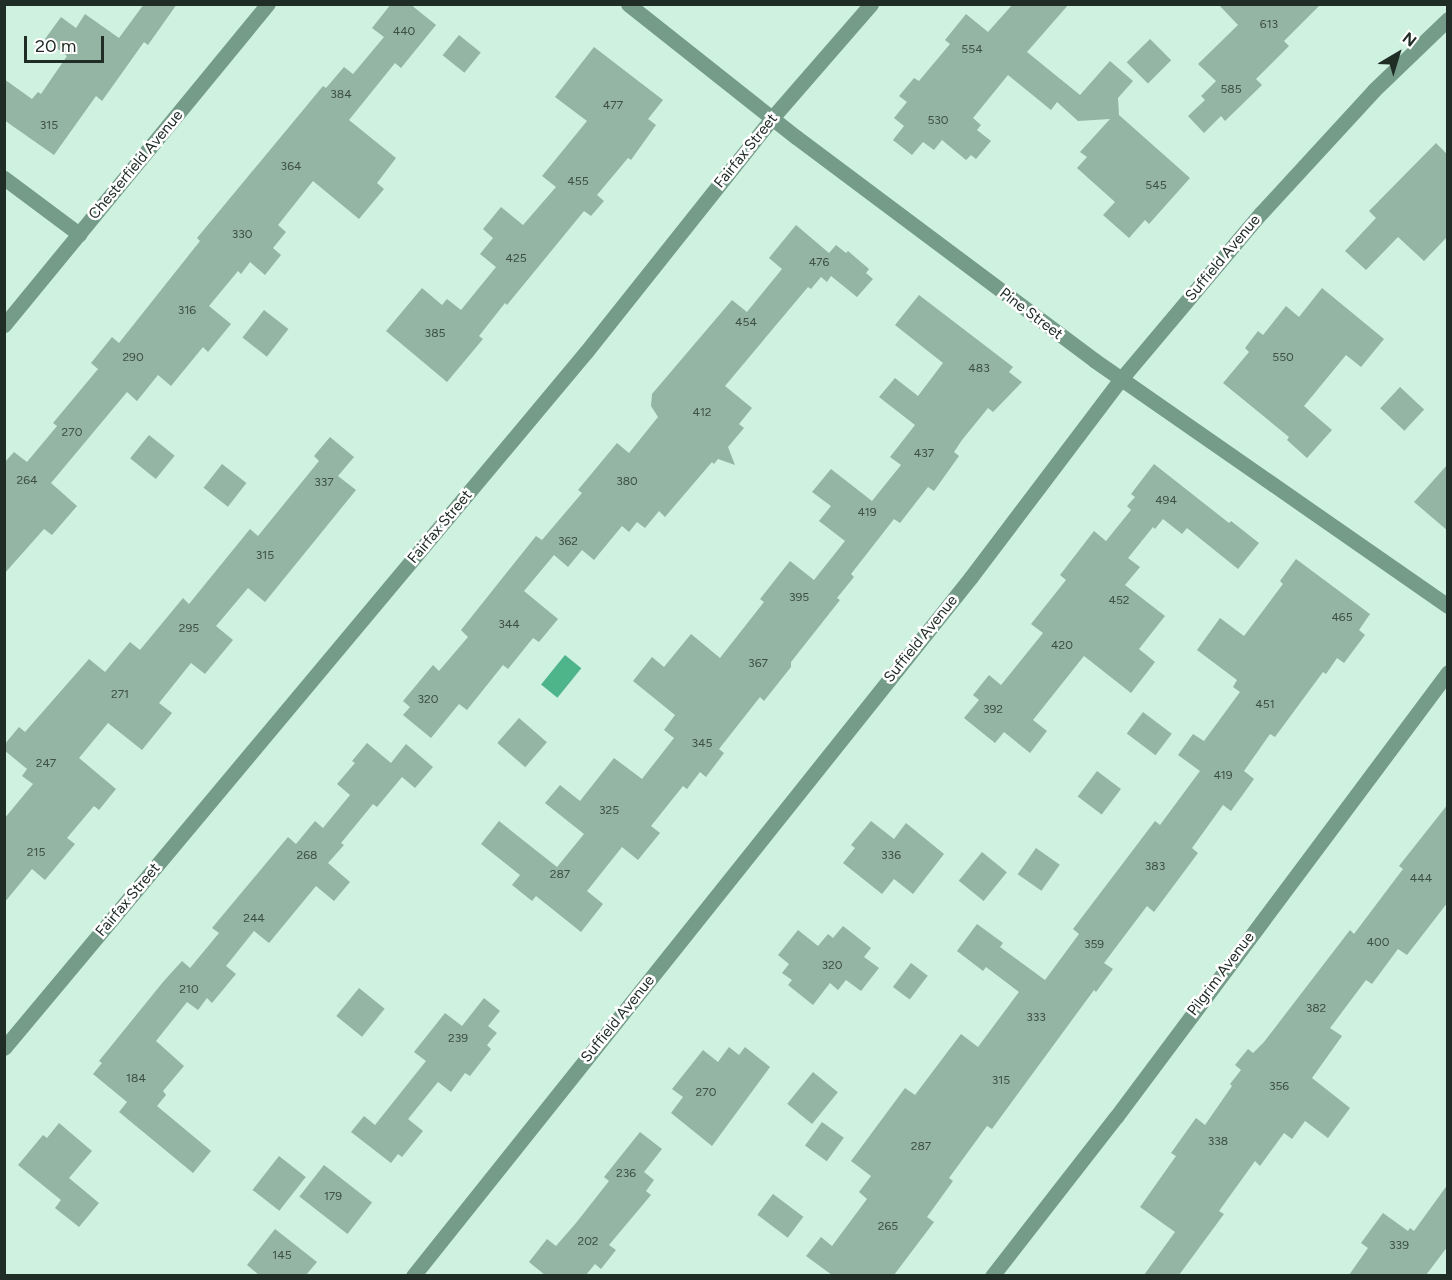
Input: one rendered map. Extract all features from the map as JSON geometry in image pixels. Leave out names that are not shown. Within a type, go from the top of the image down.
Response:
[{"type":"street","name":"Chesterfield Avenue","points":[[4,325],[268,4]]},
{"type":"street","name":"Pine Street","points":[[628,4],[772,118],[1121,380],[1448,606]]},
{"type":"street","name":"Fairfax Street","points":[[4,1048],[586,352],[772,118],[872,4]]},
{"type":"street","name":"Suffield Avenue","points":[[413,1275],[971,576],[1121,380],[1261,213],[1374,90],[1448,19]]},
{"type":"street","points":[[4,178],[79,234]]},
{"type":"street","name":"Pilgrim Avenue","points":[[992,1275],[1116,1117],[1448,672]]},
{"type":"shaded area","points":[[565,655],[581,668],[557,698],[541,685]]},
{"type":"building","points":[[144,4],[177,4],[148,45],[144,42],[102,101],[96,96],[54,155],[4,120],[4,79],[32,99],[38,92],[41,94],[67,56],[45,39],[61,17],[76,28],[85,14],[119,38]]},
{"type":"building","points":[[391,4],[410,4],[436,25],[401,68],[395,63],[349,120],[396,158],[377,183],[384,189],[359,219],[313,181],[278,225],[286,232],[273,248],[281,255],[265,275],[250,262],[241,274],[238,271],[209,306],[231,324],[208,352],[203,347],[171,386],[158,375],[137,401],[127,392],[51,483],[77,506],[52,535],[44,529],[4,574],[4,463],[14,452],[27,462],[57,426],[53,423],[98,369],[91,363],[112,337],[119,343],[200,241],[197,238],[323,86],[326,88],[344,67],[353,74],[384,37],[372,28]]},
{"type":"building","points":[[1013,4],[1069,4],[1027,52],[1080,95],[1110,61],[1133,81],[1118,98],[1119,115],[1190,178],[1149,224],[1145,220],[1129,238],[1103,215],[1115,202],[1077,168],[1087,157],[1080,152],[1110,119],[1078,121],[1057,102],[1051,110],[1008,75],[973,118],[981,125],[977,130],[991,141],[976,159],[971,155],[966,160],[942,140],[934,150],[923,142],[912,155],[893,140],[904,126],[894,118],[907,102],[899,96],[914,78],[919,81],[950,44],[945,40],[966,14],[988,32]]},
{"type":"building","points":[[1218,4],[1321,4],[1284,41],[1289,46],[1256,79],[1262,85],[1225,121],[1221,116],[1204,133],[1188,116],[1205,100],[1201,96],[1216,81],[1198,64],[1238,25]]},
{"type":"building","points":[[459,35],[481,53],[464,73],[443,55]]},
{"type":"building","points":[[1150,39],[1171,60],[1148,84],[1127,62]]},
{"type":"building","points":[[594,47],[663,100],[648,119],[656,125],[631,160],[628,158],[597,195],[604,201],[591,216],[584,211],[507,305],[505,303],[479,336],[483,339],[447,382],[386,331],[422,288],[442,305],[447,299],[461,310],[496,267],[480,254],[493,238],[483,229],[501,207],[523,225],[556,187],[542,176],[587,121],[555,97]]},
{"type":"building","points":[[1436,143],[1448,155],[1448,236],[1424,261],[1398,237],[1366,270],[1345,251],[1376,218],[1369,211]]},
{"type":"building","points":[[796,225],[829,253],[836,245],[846,253],[848,251],[869,269],[866,273],[873,279],[857,297],[831,276],[827,282],[821,277],[811,289],[808,287],[725,386],[752,408],[739,424],[744,428],[728,447],[735,465],[718,459],[714,464],[712,462],[665,517],[659,511],[645,528],[637,522],[629,532],[622,526],[594,560],[582,550],[568,567],[554,555],[524,591],[558,619],[539,642],[533,638],[508,669],[503,665],[467,710],[459,704],[431,738],[403,715],[410,707],[403,701],[433,665],[439,671],[468,637],[461,630],[536,536],[542,540],[582,493],[578,490],[617,443],[629,453],[658,417],[651,406],[652,394],[732,300],[747,312],[782,269],[769,258]]},
{"type":"building","points":[[1322,288],[1384,339],[1361,367],[1346,355],[1304,406],[1332,430],[1307,458],[1287,440],[1289,437],[1223,383],[1249,352],[1245,348],[1258,331],[1263,335],[1286,306],[1299,317]]},
{"type":"building","points":[[919,295],[1013,367],[1009,372],[1022,382],[993,412],[988,408],[962,440],[954,452],[959,456],[934,491],[928,487],[900,523],[894,519],[851,574],[854,577],[837,598],[840,600],[791,662],[791,667],[764,701],[760,697],[719,749],[724,753],[706,777],[700,772],[687,789],[683,786],[651,826],[660,833],[638,860],[622,847],[587,891],[603,904],[581,932],[536,896],[532,901],[512,885],[520,875],[481,844],[499,821],[557,867],[584,834],[545,803],[560,785],[580,801],[614,758],[642,779],[674,738],[664,730],[675,715],[633,681],[652,657],[664,667],[691,634],[720,658],[764,602],[760,599],[790,561],[814,580],[845,541],[819,521],[831,506],[812,492],[831,469],[872,501],[901,465],[890,457],[915,425],[879,397],[895,378],[918,396],[943,363],[895,325]]},
{"type":"building","points":[[264,310],[288,329],[267,357],[242,338]]},
{"type":"building","points":[[1400,387],[1424,410],[1404,431],[1380,408]]},
{"type":"building","points":[[149,435],[175,456],[156,479],[130,458]]},
{"type":"building","points":[[330,437],[354,457],[338,476],[356,490],[265,602],[248,588],[216,626],[233,640],[205,674],[191,663],[159,703],[172,713],[142,750],[108,723],[79,758],[116,789],[99,810],[94,806],[67,838],[75,844],[45,880],[32,869],[4,903],[4,819],[33,784],[22,776],[27,769],[4,750],[4,745],[19,727],[25,732],[89,659],[105,672],[130,642],[140,650],[183,598],[189,604],[250,529],[258,536],[319,461],[314,456]]},
{"type":"building","points":[[222,464],[246,483],[228,507],[204,488]]},
{"type":"building","points":[[1154,464],[1229,523],[1231,521],[1259,543],[1238,569],[1187,528],[1182,534],[1163,519],[1155,529],[1153,527],[1128,558],[1140,567],[1125,585],[1165,616],[1139,649],[1155,662],[1131,693],[1084,656],[1033,720],[1047,731],[1030,753],[1004,732],[995,743],[964,718],[979,700],[973,695],[989,675],[1001,685],[1043,633],[1031,624],[1066,580],[1060,575],[1094,531],[1106,541],[1131,510],[1127,506],[1135,497],[1131,494]]},
{"type":"building","points":[[1448,464],[1448,531],[1414,502]]},
{"type":"building","points":[[1296,559],[1370,614],[1359,630],[1365,635],[1344,663],[1337,658],[1326,674],[1323,672],[1275,737],[1270,734],[1244,771],[1254,779],[1231,811],[1223,805],[1192,848],[1198,853],[1154,912],[1147,906],[1104,963],[1113,969],[1096,992],[1094,990],[992,1129],[987,1126],[949,1178],[953,1181],[927,1217],[934,1222],[894,1275],[832,1275],[806,1256],[821,1237],[832,1246],[867,1199],[859,1192],[871,1176],[851,1161],[905,1088],[915,1095],[961,1034],[978,1047],[1019,992],[986,967],[983,971],[957,951],[977,924],[1003,943],[1000,947],[1045,980],[1079,934],[1073,929],[1155,821],[1160,825],[1200,771],[1178,755],[1193,734],[1204,741],[1240,692],[1233,687],[1237,680],[1197,650],[1220,618],[1244,636],[1283,584],[1280,581]]},
{"type":"building","points":[[1143,712],[1172,734],[1156,755],[1127,734]]},
{"type":"building","points":[[519,718],[547,742],[525,767],[497,743]]},
{"type":"building","points":[[367,743],[391,763],[406,744],[433,767],[415,788],[402,777],[377,807],[373,804],[341,843],[344,845],[328,863],[350,882],[334,901],[316,886],[269,943],[254,931],[226,966],[236,974],[212,1003],[207,998],[198,1010],[187,1002],[156,1041],[184,1066],[163,1091],[166,1095],[157,1106],[211,1151],[193,1173],[119,1112],[127,1102],[93,1074],[102,1063],[99,1061],[163,982],[182,961],[190,968],[219,933],[212,928],[288,837],[296,844],[315,821],[323,828],[350,795],[337,784],[355,763],[352,761]]},
{"type":"building","points":[[1097,771],[1121,789],[1102,815],[1078,797]]},
{"type":"building","points":[[1448,804],[1448,902],[1407,955],[1398,949],[1372,984],[1366,980],[1330,1028],[1342,1036],[1312,1078],[1350,1108],[1328,1138],[1305,1121],[1292,1139],[1284,1133],[1260,1166],[1255,1161],[1219,1211],[1224,1214],[1179,1275],[1144,1275],[1175,1232],[1140,1207],[1176,1156],[1171,1153],[1196,1118],[1205,1125],[1241,1070],[1235,1065],[1248,1049],[1253,1053],[1264,1042],[1350,930],[1354,934],[1403,869],[1399,866]]},
{"type":"building","points":[[871,821],[894,839],[906,823],[944,854],[913,894],[894,879],[882,894],[843,863],[855,848],[851,845]]},
{"type":"building","points":[[1036,848],[1060,865],[1041,891],[1018,874]]},
{"type":"building","points":[[982,852],[1007,872],[984,901],[959,881]]},
{"type":"building","points":[[843,926],[871,948],[864,957],[879,968],[861,991],[846,980],[838,990],[830,983],[813,1005],[788,985],[792,980],[782,973],[789,964],[778,955],[798,930],[818,946],[828,934],[833,938]]},
{"type":"building","points":[[911,963],[928,976],[910,1000],[893,987]]},
{"type":"building","points":[[359,988],[385,1009],[362,1037],[336,1016]]},
{"type":"building","points":[[484,998],[500,1011],[488,1026],[497,1033],[487,1045],[491,1049],[470,1076],[465,1073],[451,1092],[438,1082],[408,1119],[423,1131],[402,1157],[398,1154],[391,1163],[351,1132],[364,1116],[375,1125],[426,1061],[414,1052],[445,1013],[462,1026]]},
{"type":"building","points":[[729,1047],[739,1055],[745,1047],[770,1067],[712,1146],[671,1113],[683,1097],[672,1089],[703,1050],[718,1062]]},
{"type":"building","points":[[813,1072],[838,1092],[812,1124],[787,1104]]},
{"type":"building","points":[[822,1122],[844,1138],[827,1161],[805,1145]]},
{"type":"building","points":[[59,1123],[92,1151],[69,1178],[99,1203],[79,1227],[55,1208],[61,1200],[18,1165],[43,1135],[47,1138]]},
{"type":"building","points":[[640,1132],[662,1149],[644,1172],[654,1180],[646,1191],[651,1195],[609,1245],[616,1250],[601,1269],[595,1264],[586,1275],[545,1275],[529,1262],[547,1239],[556,1246],[576,1223],[609,1181],[604,1177]]},
{"type":"building","points":[[279,1156],[306,1177],[279,1211],[253,1190]]},
{"type":"building","points":[[324,1165],[372,1203],[347,1234],[299,1197]]},
{"type":"building","points":[[1448,1184],[1448,1246],[1426,1275],[1349,1275],[1368,1248],[1361,1243],[1383,1213],[1408,1231],[1410,1228],[1414,1231]]},
{"type":"building","points":[[773,1194],[803,1217],[788,1238],[757,1215]]},
{"type":"building","points":[[275,1229],[317,1262],[306,1275],[259,1275],[247,1265]]}]
